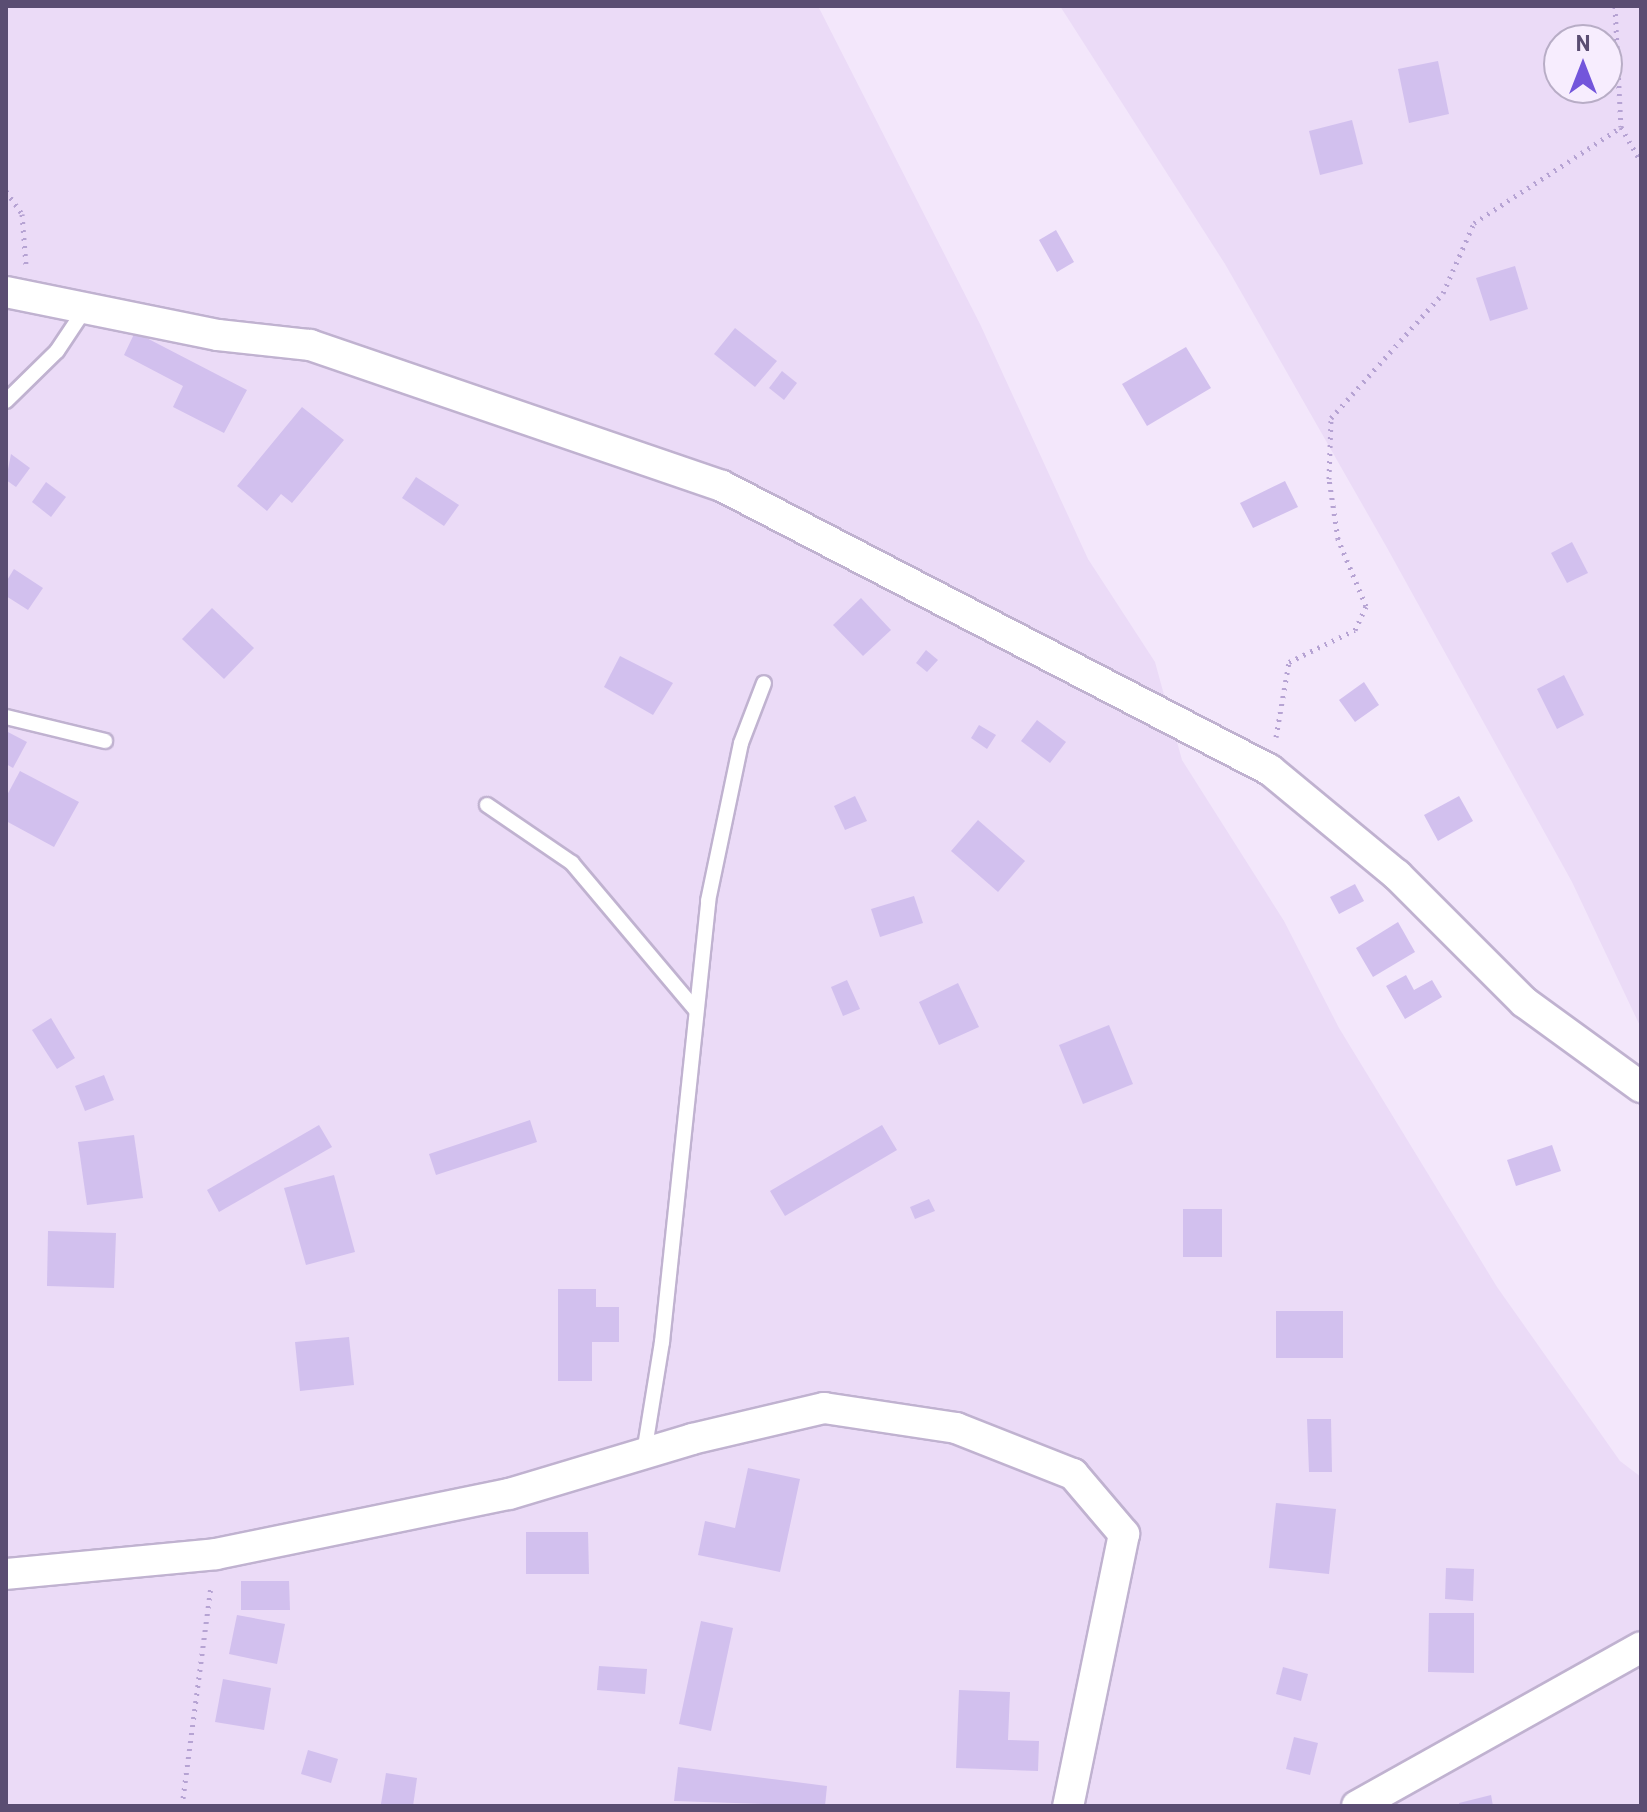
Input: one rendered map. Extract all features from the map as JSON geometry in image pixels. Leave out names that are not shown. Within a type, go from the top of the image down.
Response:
[{"type":"street","points":[[17,294],[218,335],[310,345],[722,486],[1270,770],[1397,875],[1524,1002],[1641,1087]]},
{"type":"street","points":[[6,1574],[216,1554],[509,1494],[644,1453],[824,1408],[956,1428],[1073,1474],[1124,1534],[1068,1806]]},
{"type":"street","points":[[1357,1806],[1641,1647]]},
{"type":"lane","points":[[6,401],[57,351],[85,309]]},
{"type":"lane","points":[[644,1453],[662,1342],[708,901],[741,743],[764,683]]},
{"type":"lane","points":[[6,717],[105,741]]},
{"type":"lane","points":[[487,805],[572,863],[696,1010]]},
{"type":"path","points":[[1615,6],[1621,127],[1641,162]]},
{"type":"path","points":[[1270,770],[1289,662],[1355,630],[1366,606],[1338,539],[1329,479],[1331,418],[1443,293],[1474,223],[1621,127]]},
{"type":"path","points":[[6,191],[22,214],[17,294]]},
{"type":"path","points":[[182,1806],[216,1554]]},
{"type":"shaded area","points":[[6,6],[818,6],[980,324],[1088,559],[1155,662],[1182,760],[1284,921],[1339,1028],[1497,1287],[1620,1461],[1641,1477],[1641,1806],[6,1806]]},
{"type":"shaded area","points":[[1060,6],[1641,6],[1641,1028],[1572,882],[1225,264]]},
{"type":"building","points":[[1438,61],[1449,114],[1409,123],[1398,69]]},
{"type":"building","points":[[1352,120],[1363,164],[1320,175],[1309,131]]},
{"type":"building","points":[[1056,230],[1074,262],[1057,272],[1039,240]]},
{"type":"building","points":[[1515,266],[1528,309],[1490,321],[1476,278]]},
{"type":"building","points":[[735,328],[777,361],[755,387],[714,354]]},
{"type":"building","points":[[135,332],[247,390],[224,433],[173,407],[183,386],[124,355]]},
{"type":"building","points":[[1186,347],[1211,388],[1147,426],[1122,384]]},
{"type":"building","points":[[782,371],[797,383],[784,400],[769,388]]},
{"type":"building","points":[[302,407],[344,440],[292,503],[281,494],[267,511],[237,486]]},
{"type":"building","points":[[11,454],[30,468],[16,487],[6,480]]},
{"type":"building","points":[[416,477],[459,505],[444,526],[402,498]]},
{"type":"building","points":[[1285,481],[1298,507],[1253,528],[1240,503]]},
{"type":"building","points":[[46,482],[66,497],[51,517],[32,502]]},
{"type":"building","points":[[1572,542],[1588,573],[1567,583],[1551,553]]},
{"type":"building","points":[[14,569],[43,588],[28,610],[6,596],[6,582]]},
{"type":"building","points":[[861,598],[891,630],[863,656],[833,625]]},
{"type":"building","points":[[212,608],[254,648],[224,679],[182,639]]},
{"type":"building","points":[[926,650],[938,660],[927,672],[916,663]]},
{"type":"building","points":[[620,656],[673,683],[653,715],[604,687]]},
{"type":"building","points":[[1564,675],[1584,715],[1557,729],[1537,689]]},
{"type":"building","points":[[1364,682],[1379,705],[1355,722],[1339,700]]},
{"type":"building","points":[[1037,720],[1066,742],[1050,763],[1021,741]]},
{"type":"building","points":[[979,725],[996,735],[987,749],[971,738]]},
{"type":"building","points":[[6,731],[27,742],[13,768],[6,764]]},
{"type":"building","points":[[20,771],[79,802],[54,847],[6,821],[6,797]]},
{"type":"building","points":[[855,796],[867,821],[845,830],[834,806]]},
{"type":"building","points":[[1459,796],[1473,821],[1438,841],[1424,815]]},
{"type":"building","points":[[978,820],[1025,861],[998,892],[951,851]]},
{"type":"building","points":[[1355,884],[1364,901],[1339,914],[1330,897]]},
{"type":"building","points":[[914,896],[923,923],[880,937],[871,909]]},
{"type":"building","points":[[1398,922],[1415,952],[1373,977],[1356,948]]},
{"type":"building","points":[[1406,975],[1414,990],[1432,980],[1442,997],[1405,1019],[1386,986]]},
{"type":"building","points":[[847,980],[860,1009],[843,1016],[831,987]]},
{"type":"building","points":[[958,983],[979,1027],[939,1045],[919,1002]]},
{"type":"building","points":[[51,1018],[75,1058],[57,1069],[32,1030]]},
{"type":"building","points":[[1109,1025],[1133,1084],[1083,1104],[1059,1045]]},
{"type":"building","points":[[104,1075],[114,1100],[85,1111],[75,1086]]},
{"type":"building","points":[[530,1120],[537,1142],[436,1175],[429,1154]]},
{"type":"building","points":[[319,1125],[332,1147],[219,1212],[207,1190]]},
{"type":"building","points":[[882,1125],[897,1150],[785,1216],[770,1191]]},
{"type":"building","points":[[134,1135],[143,1198],[87,1205],[78,1142]]},
{"type":"building","points":[[1552,1145],[1561,1171],[1516,1186],[1507,1160]]},
{"type":"building","points":[[334,1175],[355,1252],[306,1265],[284,1188]]},
{"type":"building","points":[[929,1199],[935,1211],[915,1219],[910,1207]]},
{"type":"building","points":[[1183,1209],[1222,1209],[1222,1257],[1183,1257]]},
{"type":"building","points":[[48,1231],[116,1233],[114,1288],[47,1286]]},
{"type":"building","points":[[558,1289],[596,1289],[596,1307],[619,1307],[619,1342],[592,1342],[592,1381],[558,1381]]},
{"type":"building","points":[[1276,1311],[1343,1311],[1343,1358],[1276,1358]]},
{"type":"building","points":[[349,1337],[354,1385],[300,1391],[295,1342]]},
{"type":"building","points":[[1307,1419],[1331,1419],[1332,1472],[1309,1472]]},
{"type":"building","points":[[748,1468],[800,1479],[780,1572],[698,1555],[705,1521],[735,1528]]},
{"type":"building","points":[[1276,1503],[1336,1509],[1329,1574],[1269,1568]]},
{"type":"building","points":[[526,1532],[588,1532],[589,1574],[526,1574]]},
{"type":"building","points":[[1446,1568],[1474,1569],[1473,1601],[1445,1599]]},
{"type":"building","points":[[241,1581],[289,1581],[290,1610],[241,1610]]},
{"type":"building","points":[[1429,1613],[1474,1613],[1474,1673],[1428,1672]]},
{"type":"building","points":[[237,1615],[285,1624],[277,1664],[229,1654]]},
{"type":"building","points":[[701,1621],[733,1628],[711,1731],[679,1724]]},
{"type":"building","points":[[599,1666],[647,1669],[645,1694],[597,1690]]},
{"type":"building","points":[[1283,1667],[1308,1674],[1301,1701],[1276,1694]]},
{"type":"building","points":[[223,1679],[271,1688],[264,1730],[215,1722]]},
{"type":"building","points":[[959,1690],[1010,1692],[1008,1740],[1039,1741],[1038,1771],[956,1768]]},
{"type":"building","points":[[1294,1737],[1318,1743],[1310,1775],[1286,1769]]},
{"type":"building","points":[[308,1750],[338,1759],[331,1783],[301,1774]]},
{"type":"building","points":[[678,1767],[827,1786],[825,1806],[674,1801]]},
{"type":"building","points":[[386,1773],[417,1778],[413,1806],[381,1804]]},
{"type":"building","points":[[1491,1795],[1493,1806],[1460,1806],[1459,1803]]}]
